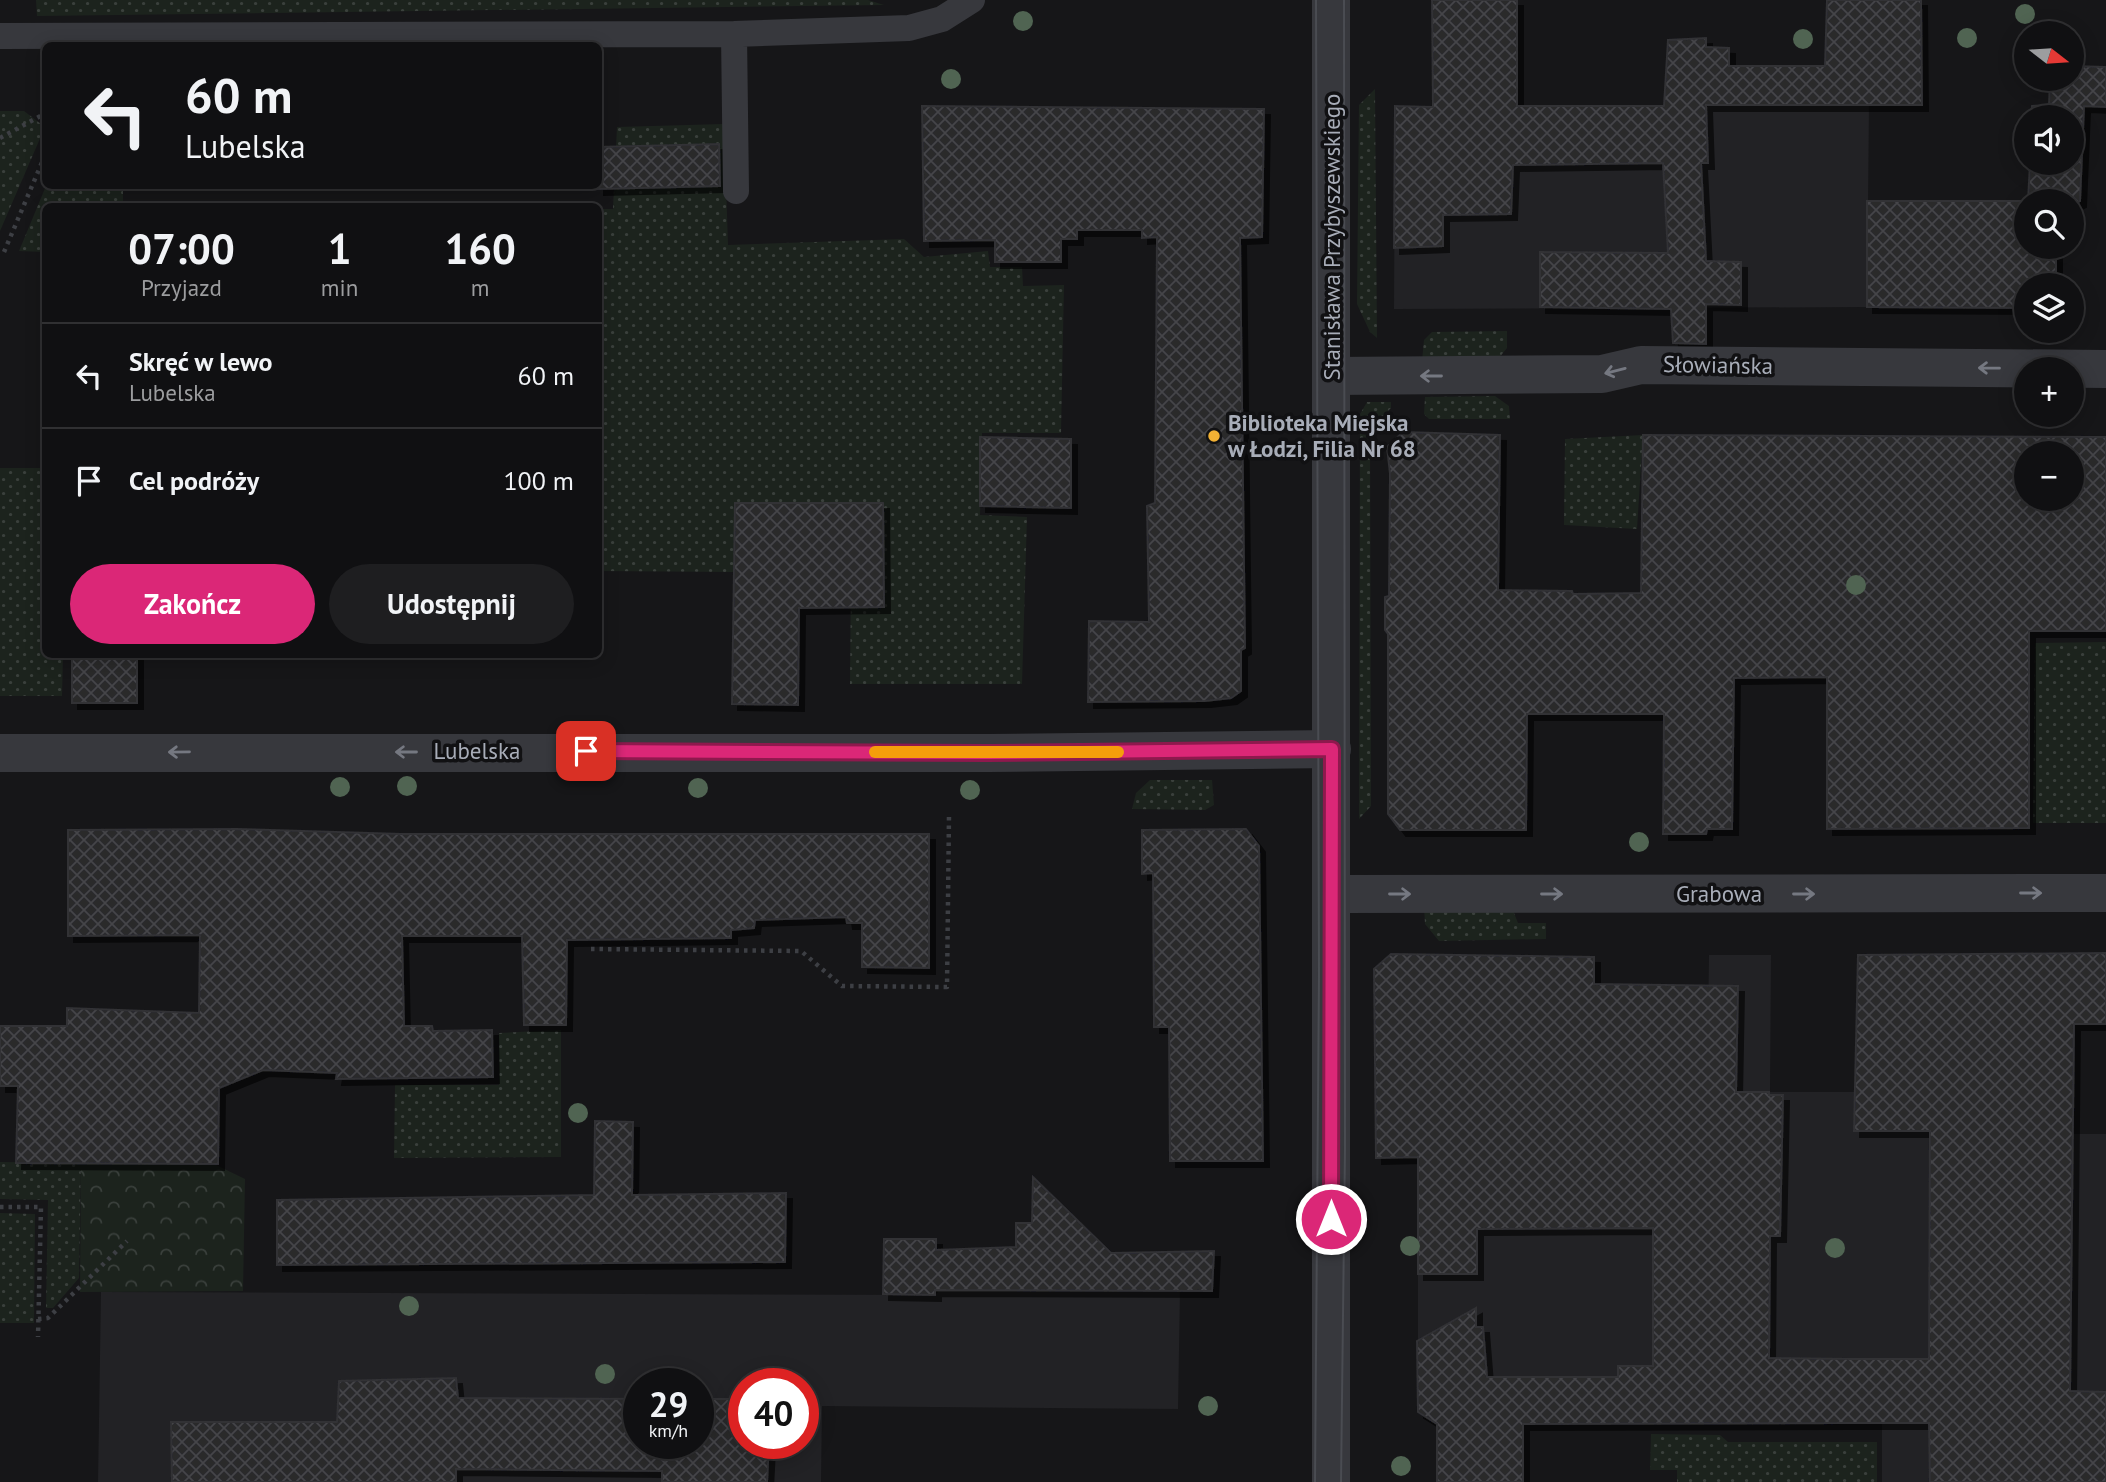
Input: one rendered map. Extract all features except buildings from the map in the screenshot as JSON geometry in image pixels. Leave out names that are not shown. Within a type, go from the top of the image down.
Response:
[{"type":"street","name":"Stanisława Przybyszewskiego","points":[[1331,0],[1331,1482]]},
{"type":"street","name":"Słowiańska","points":[[1332,376],[1602,374],[1641,365],[2106,369]]},
{"type":"street","name":"Lubelska","points":[[0,753],[1002,753],[1332,749]]},
{"type":"street","name":"Grabowa","points":[[1331,894],[2106,893]]},
{"type":"lane","points":[[0,36],[733,34],[909,28],[942,19],[972,0]]},
{"type":"lane","points":[[733,34],[736,191]]},
{"type":"path","points":[[0,138],[42,115]]},
{"type":"path","points":[[4,252],[42,162]]},
{"type":"path","points":[[591,949],[801,951],[842,986],[947,987],[949,815]]},
{"type":"path","points":[[0,1206],[41,1207],[38,1337]]},
{"type":"path","points":[[38,1319],[48,1318],[127,1241]]},
{"type":"shaded area","points":[[1869,105],[1867,307],[1394,309],[1395,106]]},
{"type":"shaded area","points":[[1709,955],[1771,955],[1770,1092],[1898,1092],[2073,1134],[2106,1134],[2106,1482],[1882,1482],[1882,1424],[1878,1423],[1437,1424],[1418,1412],[1418,1157],[1487,1156],[1707,1092]]},
{"type":"shaded area","points":[[940,1290],[1180,1291],[1178,1409],[822,1406],[821,1482],[98,1482],[101,1292],[935,1295]]},
{"type":"green space","points":[[36,0],[868,0],[884,5],[37,16]]},
{"type":"green space","points":[[1375,89],[1377,338],[1370,332],[1357,304],[1359,105]]},
{"type":"green space","points":[[0,111],[24,111],[42,125],[42,134],[0,231]]},
{"type":"green space","points":[[724,124],[728,245],[904,239],[924,257],[988,251],[990,267],[1022,267],[1023,286],[1064,285],[1061,433],[982,433],[980,515],[1027,517],[1022,684],[850,684],[851,573],[602,571],[602,209],[613,209],[617,127]]},
{"type":"green space","points":[[45,189],[123,189],[123,203],[42,203],[42,252],[19,251]]},
{"type":"green space","points":[[1507,331],[1507,348],[1498,359],[1422,361],[1424,340],[1432,332]]},
{"type":"green space","points":[[1495,396],[1509,406],[1510,419],[1429,419],[1424,414],[1425,397]]},
{"type":"green space","points":[[1367,402],[1391,402],[1391,408],[1370,429],[1371,806],[1359,819],[1360,414]]},
{"type":"green space","points":[[1643,435],[1637,529],[1564,525],[1565,439]]},
{"type":"green space","points":[[0,468],[42,468],[42,658],[63,658],[62,696],[0,696]]},
{"type":"green space","points":[[2106,642],[2106,823],[2033,823],[2035,643]]},
{"type":"green space","points":[[1150,780],[1212,780],[1214,805],[1205,810],[1132,809],[1136,793]]},
{"type":"green space","points":[[1424,906],[1512,908],[1518,923],[1546,923],[1546,939],[1439,941],[1425,924]]},
{"type":"green space","points":[[561,1030],[561,1157],[394,1158],[395,1085],[499,1085],[499,1033]]},
{"type":"green space","points":[[0,1162],[81,1163],[79,1278],[53,1308],[46,1308],[48,1200],[0,1199]]},
{"type":"green space","points":[[81,1163],[214,1164],[245,1179],[243,1291],[80,1292]]},
{"type":"green space","points":[[0,1213],[35,1214],[34,1323],[0,1323]]},
{"type":"green space","points":[[1651,1434],[1720,1435],[1728,1442],[1877,1442],[1877,1482],[1677,1482],[1677,1470],[1650,1470]]},
{"type":"tram line","points":[[1315,1482],[1319,975],[1316,0]]},
{"type":"tram line","points":[[1341,1482],[1345,1149],[1344,0]]},
{"type":"slow traffic","points":[[875,752],[1118,752]]},
{"type":"place","name":"Biblioteka Miejska w Łodzi, Filia Nr 68","points":[[1214,436]]},
{"type":"route","points":[[586,751],[988,753],[1267,752],[1332,749],[1331,1219]]}]
